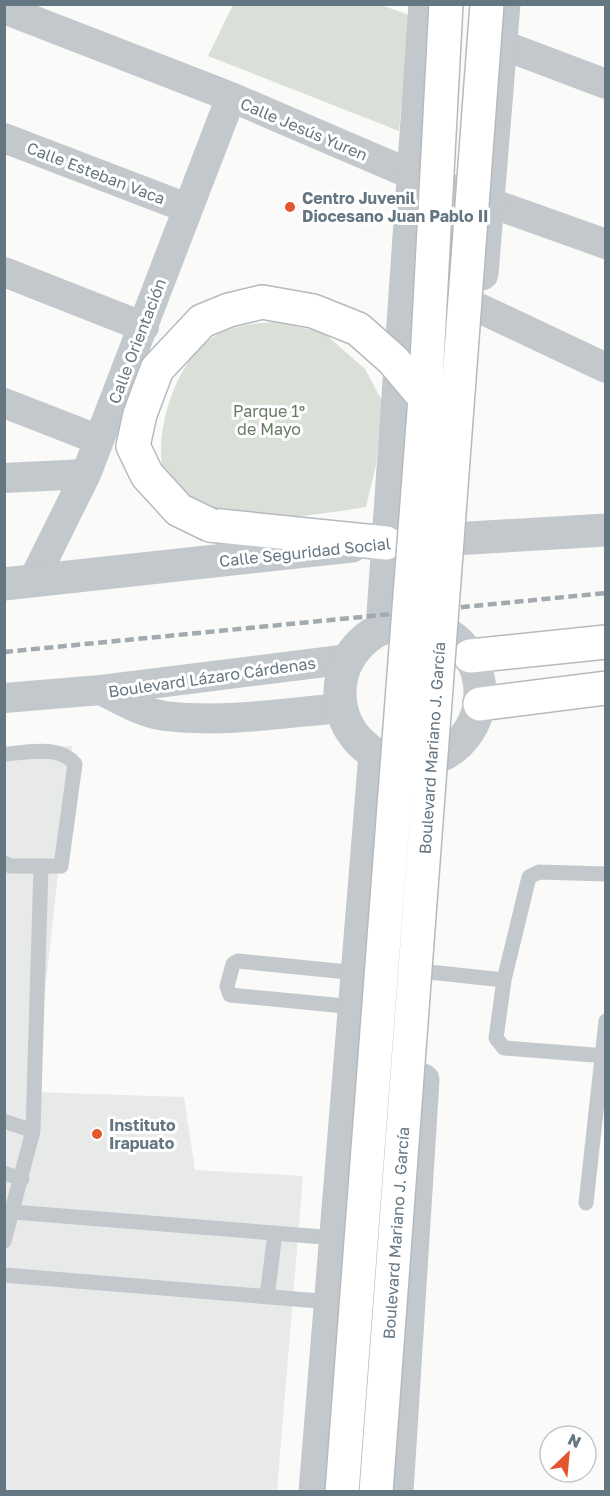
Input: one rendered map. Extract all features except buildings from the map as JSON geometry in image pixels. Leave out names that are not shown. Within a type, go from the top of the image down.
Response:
[{"type":"main road","name":"Boulevard Mariano J. García","points":[[376,1491],[487,4]]},
{"type":"main road","name":"Boulevard Mariano J. García","points":[[342,1491],[425,398],[425,7]]},
{"type":"main road","points":[[387,543],[210,525],[179,510],[147,475],[133,446],[140,414],[158,369],[202,321],[229,310],[262,302],[313,311],[358,329],[393,360],[425,398]]},
{"type":"main road","points":[[460,646],[606,642]]},
{"type":"main road","points":[[480,704],[606,688]]},
{"type":"street","points":[[460,646],[433,627],[416,623],[382,628],[357,646],[349,658],[340,691],[341,708],[354,734],[375,754],[397,762],[420,763],[441,756],[467,735],[480,704],[481,687],[460,646],[460,540],[504,4]]},
{"type":"street","points":[[382,628],[425,7]]},
{"type":"street","name":"Calle Jesús Yuren","points":[[4,9],[231,97],[415,176],[606,244]]},
{"type":"street","points":[[500,44],[606,84]]},
{"type":"street","name":"Calle Orientación","points":[[19,582],[86,474],[231,97]]},
{"type":"street","name":"Calle Esteban Vaca","points":[[4,138],[187,208]]},
{"type":"street","points":[[4,272],[144,327]]},
{"type":"street","points":[[479,308],[606,368]]},
{"type":"street","points":[[4,403],[99,440]]},
{"type":"street","points":[[4,478],[86,474]]},
{"type":"street","name":"Calle Seguridad Social","points":[[19,582],[387,543],[606,530]]},
{"type":"street","name":"Boulevard Lázaro Cárdenas","points":[[101,690],[349,658]]},
{"type":"street","points":[[4,698],[101,690]]},
{"type":"street","name":"Boulevard Lázaro Cárdenas","points":[[101,690],[130,705],[164,716],[222,718],[341,708]]},
{"type":"street","points":[[315,1491],[375,754]]},
{"type":"street","points":[[397,1491],[441,756]]},
{"type":"street","points":[[368,844],[388,833],[398,832],[418,834],[436,846]]},
{"type":"street","points":[[331,1302],[341,1313],[368,1324],[383,1324],[409,1312]]},
{"type":"lane","points":[[4,754],[54,751],[67,754],[75,764],[61,866],[4,863]]},
{"type":"lane","points":[[4,1241],[33,1131],[41,866]]},
{"type":"lane","points":[[604,1056],[504,1048],[496,1038],[504,980],[529,877],[539,872],[606,874]]},
{"type":"lane","points":[[355,1007],[230,995],[227,986],[232,964],[238,962],[357,973]]},
{"type":"lane","points":[[429,972],[504,980]]},
{"type":"lane","points":[[586,1203],[604,1056],[606,1021]]},
{"type":"lane","points":[[5,1123],[33,1131]]},
{"type":"lane","points":[[4,1173],[22,1179]]},
{"type":"lane","points":[[13,1212],[336,1238]]},
{"type":"lane","points":[[267,1297],[275,1233]]},
{"type":"lane","points":[[4,1275],[331,1302]]},
{"type":"shaded area","name":"Instituto Irapuato","points":[[72,746],[34,1092],[184,1097],[195,1170],[303,1176],[277,1491],[5,1491],[4,749]]},
{"type":"green space","points":[[233,5],[381,5],[409,15],[399,131],[208,56]]},
{"type":"green space","name":"Parque 1º de Mayo","points":[[277,322],[324,333],[365,369],[382,401],[376,465],[366,507],[281,518],[235,518],[216,515],[188,501],[171,485],[164,472],[161,449],[166,412],[180,375],[190,359],[215,336],[230,329]]},
{"type":"railway","points":[[4,652],[606,593]]},
{"type":"place","name":"Centro Juvenil Diocesano Juan Pablo II","points":[[290,207]]},
{"type":"place","name":"Instituto Irapuato","points":[[97,1134]]}]
